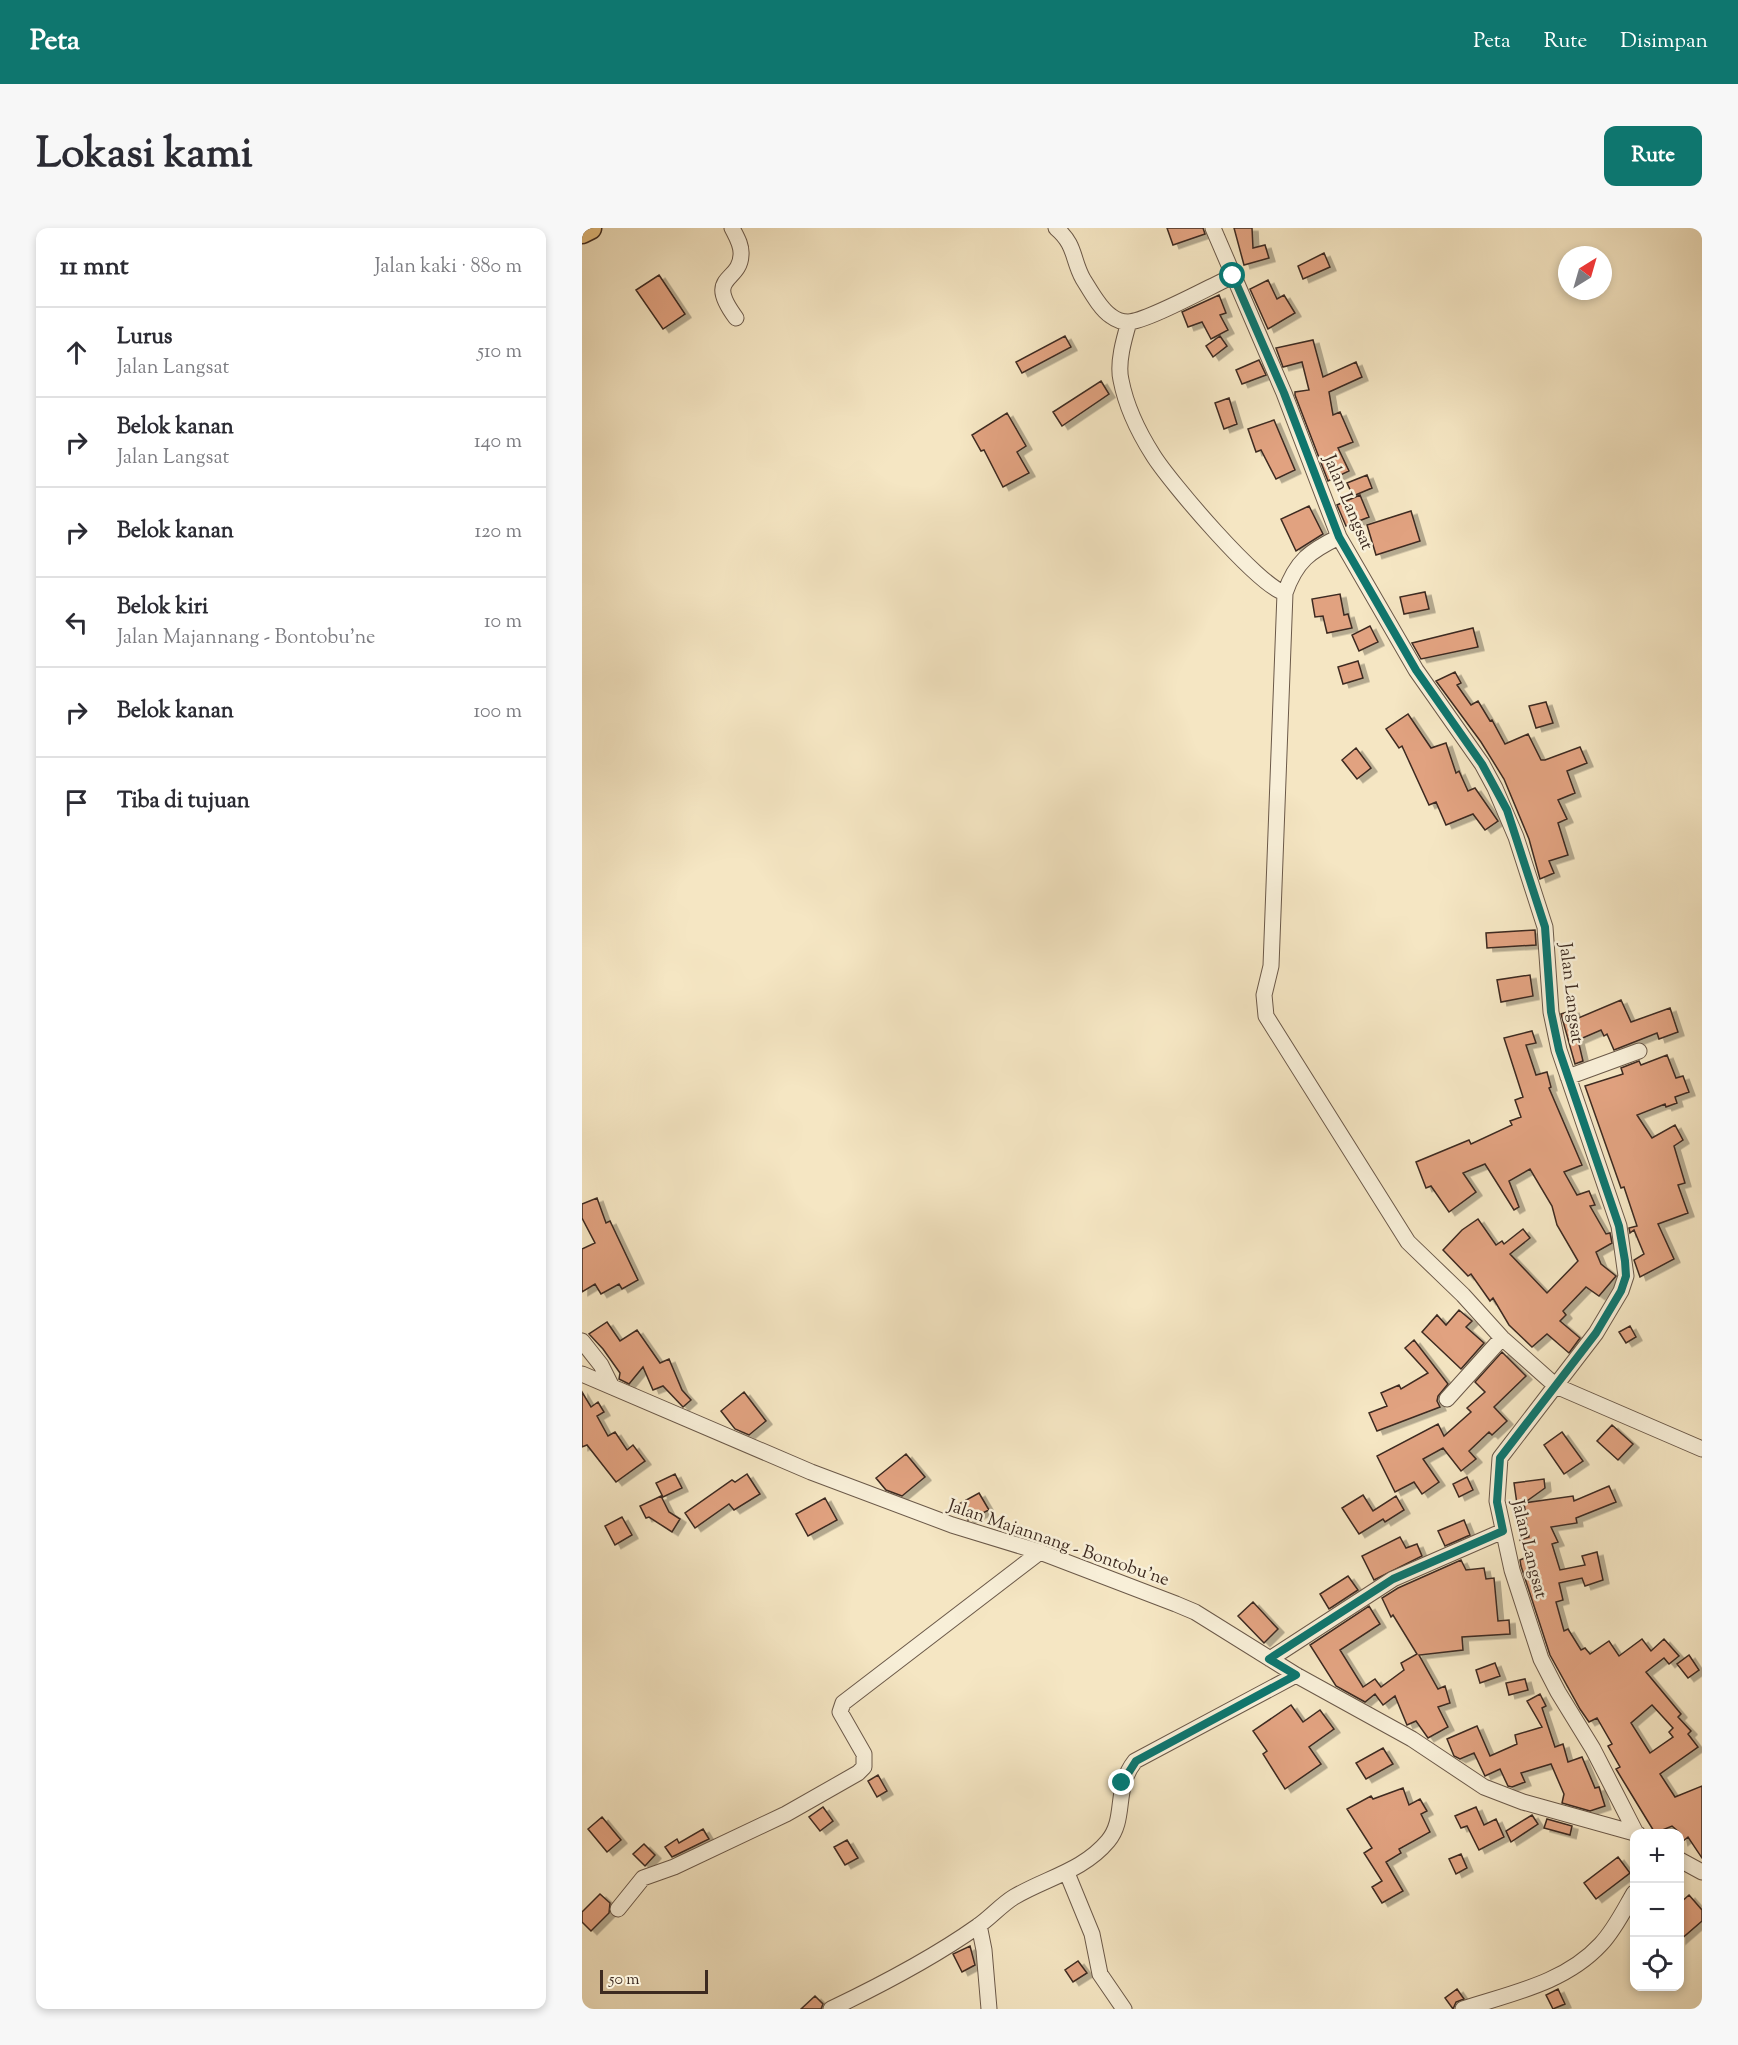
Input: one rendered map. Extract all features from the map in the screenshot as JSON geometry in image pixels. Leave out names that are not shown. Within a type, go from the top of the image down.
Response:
[{"type":"main road","points":[[582,231],[590,228]]},
{"type":"street","points":[[732,228],[740,245],[741,258],[724,285],[723,292],[736,318]]},
{"type":"street","points":[[1056,228],[1073,246],[1084,280],[1106,313],[1129,322],[1233,276]]},
{"type":"street","name":"Jalan Langsat","points":[[1213,228],[1284,393],[1339,537],[1416,670],[1482,764],[1507,810],[1545,927],[1551,1012],[1568,1077],[1619,1226],[1626,1276],[1621,1291],[1596,1333],[1500,1458],[1497,1502],[1512,1570],[1541,1659],[1557,1692],[1593,1749],[1634,1829]]},
{"type":"street","points":[[1129,322],[1122,351],[1120,378],[1139,430],[1154,457],[1200,515],[1266,581],[1285,593]]},
{"type":"street","points":[[1339,537],[1305,557],[1290,578],[1285,593],[1271,966],[1263,1006],[1266,1016],[1408,1242],[1463,1295],[1502,1338],[1556,1386],[1702,1449]]},
{"type":"street","points":[[1568,1077],[1639,1051]]},
{"type":"street","points":[[1447,1399],[1502,1338]]},
{"type":"street","points":[[582,1341],[601,1365],[612,1387]]},
{"type":"street","name":"Jalan Majannang - Bontobu'ne","points":[[582,1374],[811,1472],[952,1525],[1040,1552],[1195,1612],[1296,1675],[1412,1739],[1484,1788],[1523,1802],[1630,1830]]},
{"type":"street","points":[[1269,1659],[1393,1579],[1503,1531]]},
{"type":"street","points":[[618,1909],[643,1878],[674,1868],[786,1814],[858,1773],[864,1767],[864,1754],[840,1712],[843,1702],[1040,1552]]},
{"type":"street","points":[[831,2009],[902,1972],[979,1925],[1017,1896],[1067,1873],[1109,1840],[1117,1827],[1122,1783],[1136,1761],[1296,1675]]},
{"type":"street","points":[[1684,1862],[1702,1872]]},
{"type":"street","points":[[1067,1873],[1092,1934],[1100,1974],[1124,2009]]},
{"type":"street","points":[[1463,2009],[1546,1982],[1569,1971],[1601,1944],[1630,1900]]},
{"type":"street","points":[[979,1925],[989,2009]]},
{"type":"building","points":[[1167,228],[1203,228],[1205,234],[1173,245]]},
{"type":"building","points":[[1234,228],[1252,228],[1253,248],[1265,245],[1269,258],[1244,265]]},
{"type":"building","points":[[1324,253],[1330,267],[1303,279],[1298,266]]},
{"type":"building","points":[[659,275],[685,314],[663,329],[636,290]]},
{"type":"building","points":[[1268,280],[1277,299],[1284,295],[1295,313],[1268,329],[1250,289]]},
{"type":"building","points":[[1219,295],[1226,313],[1220,315],[1228,330],[1211,339],[1202,322],[1188,327],[1182,312]]},
{"type":"building","points":[[1065,336],[1071,347],[1022,373],[1016,362]]},
{"type":"building","points":[[1220,336],[1227,346],[1213,357],[1206,346]]},
{"type":"building","points":[[1313,340],[1323,377],[1356,362],[1362,377],[1329,392],[1333,415],[1340,412],[1353,442],[1338,448],[1349,471],[1328,481],[1295,395],[1295,392],[1309,390],[1302,362],[1283,367],[1276,348]]},
{"type":"building","points":[[1259,360],[1266,375],[1242,384],[1236,370]]},
{"type":"building","points":[[1101,381],[1109,394],[1062,426],[1053,412]]},
{"type":"building","points":[[1229,398],[1237,424],[1224,429],[1215,403]]},
{"type":"building","points":[[1007,413],[1026,446],[1017,452],[1029,473],[1003,487],[984,450],[981,451],[972,435]]},
{"type":"building","points":[[1274,420],[1295,470],[1276,479],[1261,450],[1256,452],[1248,429]]},
{"type":"building","points":[[1367,475],[1372,488],[1353,496],[1347,483]]},
{"type":"building","points":[[1360,495],[1369,517],[1346,526],[1337,505]]},
{"type":"building","points":[[1309,506],[1323,534],[1296,551],[1281,519]]},
{"type":"building","points":[[1411,511],[1420,541],[1376,555],[1367,525]]},
{"type":"building","points":[[1425,592],[1429,609],[1404,614],[1400,597]]},
{"type":"building","points":[[1340,594],[1344,615],[1348,614],[1352,628],[1327,633],[1323,616],[1315,617],[1312,599]]},
{"type":"building","points":[[1370,626],[1378,642],[1359,651],[1352,635]]},
{"type":"building","points":[[1473,628],[1478,647],[1421,659],[1412,643]]},
{"type":"building","points":[[1358,661],[1363,678],[1343,684],[1338,667]]},
{"type":"building","points":[[1455,672],[1461,683],[1457,685],[1471,705],[1478,701],[1505,744],[1528,734],[1541,760],[1580,747],[1587,763],[1567,771],[1575,793],[1558,800],[1567,819],[1558,823],[1568,855],[1549,861],[1554,873],[1540,879],[1529,839],[1504,779],[1481,742],[1436,681]]},
{"type":"building","points":[[1546,702],[1553,723],[1536,728],[1529,706]]},
{"type":"building","points":[[1408,714],[1431,748],[1446,743],[1456,773],[1459,771],[1468,791],[1475,788],[1498,821],[1485,830],[1473,814],[1446,825],[1436,802],[1429,805],[1402,746],[1399,748],[1386,729]]},
{"type":"building","points":[[1356,748],[1371,768],[1357,779],[1342,760]]},
{"type":"building","points":[[1535,930],[1536,945],[1487,948],[1486,933]]},
{"type":"building","points":[[1530,975],[1533,996],[1501,1002],[1497,980]]},
{"type":"building","points":[[1621,1000],[1631,1022],[1670,1008],[1678,1032],[1659,1039],[1657,1033],[1614,1050],[1607,1034],[1604,1036],[1601,1030],[1578,1040],[1583,1061],[1575,1064],[1561,1014],[1573,1010],[1576,1019]]},
{"type":"building","points":[[1532,1031],[1536,1043],[1526,1045],[1536,1075],[1547,1072],[1551,1087],[1549,1088],[1582,1165],[1564,1172],[1577,1195],[1589,1191],[1595,1205],[1590,1206],[1606,1234],[1610,1233],[1612,1243],[1596,1252],[1601,1264],[1616,1276],[1599,1296],[1586,1287],[1563,1311],[1566,1315],[1560,1321],[1580,1338],[1569,1353],[1547,1334],[1532,1347],[1509,1325],[1493,1298],[1490,1301],[1471,1274],[1468,1276],[1443,1250],[1462,1230],[1478,1219],[1496,1245],[1502,1241],[1504,1244],[1523,1229],[1530,1238],[1510,1254],[1547,1293],[1578,1261],[1557,1225],[1552,1206],[1530,1169],[1509,1181],[1519,1207],[1514,1210],[1485,1164],[1463,1173],[1476,1192],[1449,1212],[1431,1186],[1426,1188],[1416,1162],[1469,1140],[1471,1144],[1512,1125],[1510,1121],[1521,1117],[1515,1100],[1523,1097],[1504,1038]]},
{"type":"building","points":[[1667,1055],[1676,1078],[1683,1076],[1689,1092],[1675,1097],[1677,1103],[1666,1107],[1665,1104],[1637,1115],[1652,1138],[1675,1125],[1683,1140],[1674,1146],[1685,1183],[1678,1185],[1688,1213],[1658,1224],[1674,1259],[1640,1277],[1634,1260],[1644,1254],[1634,1230],[1630,1233],[1629,1228],[1637,1226],[1585,1086],[1623,1074],[1621,1068],[1639,1061],[1641,1065]]},
{"type":"building","points":[[597,1198],[606,1223],[610,1221],[638,1280],[622,1289],[619,1284],[601,1294],[595,1284],[582,1292],[582,1249],[595,1243],[582,1218],[582,1204]]},
{"type":"building","points":[[1459,1310],[1472,1321],[1466,1327],[1484,1343],[1461,1369],[1422,1332],[1437,1315],[1446,1325]]},
{"type":"building","points":[[607,1322],[620,1341],[637,1330],[660,1363],[669,1359],[682,1390],[691,1400],[683,1407],[663,1386],[653,1390],[643,1367],[629,1384],[619,1379],[620,1373],[589,1334]]},
{"type":"building","points":[[1630,1326],[1636,1337],[1626,1343],[1619,1332]]},
{"type":"building","points":[[1414,1340],[1448,1384],[1438,1396],[1437,1401],[1440,1407],[1377,1431],[1369,1413],[1387,1406],[1381,1393],[1399,1385],[1401,1389],[1428,1373],[1405,1348]]},
{"type":"building","points":[[1502,1352],[1526,1376],[1494,1407],[1507,1421],[1492,1435],[1489,1432],[1469,1451],[1476,1459],[1461,1471],[1443,1448],[1423,1459],[1439,1482],[1422,1494],[1414,1482],[1395,1492],[1377,1456],[1438,1424],[1444,1436],[1471,1412],[1467,1408],[1485,1392],[1475,1382]]},
{"type":"building","points":[[582,1392],[591,1407],[598,1402],[604,1412],[597,1416],[608,1436],[615,1432],[627,1450],[633,1445],[645,1461],[616,1482],[587,1445],[582,1447]]},
{"type":"building","points":[[744,1392],[766,1421],[749,1435],[735,1429],[721,1411]]},
{"type":"building","points":[[1612,1425],[1633,1444],[1618,1460],[1597,1441]]},
{"type":"building","points":[[1562,1432],[1583,1461],[1564,1474],[1544,1445]]},
{"type":"building","points":[[906,1454],[925,1477],[902,1496],[886,1490],[876,1478]]},
{"type":"building","points":[[675,1474],[682,1488],[663,1497],[656,1483]]},
{"type":"building","points":[[747,1474],[760,1494],[734,1510],[729,1504],[695,1528],[685,1513],[732,1480],[735,1482]]},
{"type":"building","points":[[1467,1477],[1473,1490],[1459,1497],[1453,1484]]},
{"type":"building","points":[[1544,1479],[1545,1488],[1524,1503],[1517,1504],[1514,1483]]},
{"type":"building","points":[[1609,1486],[1616,1502],[1576,1518],[1577,1523],[1551,1527],[1558,1542],[1552,1544],[1560,1570],[1585,1565],[1582,1556],[1597,1552],[1603,1580],[1585,1586],[1582,1578],[1559,1583],[1563,1600],[1556,1602],[1564,1631],[1568,1629],[1581,1650],[1585,1648],[1590,1654],[1609,1641],[1619,1656],[1642,1639],[1651,1651],[1664,1639],[1679,1656],[1669,1664],[1664,1658],[1646,1672],[1681,1714],[1678,1717],[1691,1731],[1688,1734],[1698,1747],[1660,1774],[1675,1797],[1702,1786],[1702,1858],[1688,1837],[1684,1840],[1684,1829],[1675,1829],[1672,1826],[1665,1829],[1653,1829],[1616,1769],[1620,1767],[1608,1746],[1612,1744],[1597,1718],[1589,1722],[1550,1655],[1521,1566],[1520,1560],[1527,1557],[1520,1540],[1529,1537],[1524,1503],[1573,1496],[1574,1501]],"holes":[[[1652,1705],[1673,1728],[1669,1732],[1673,1737],[1650,1753],[1631,1723]]]},
{"type":"building","points":[[979,1493],[989,1510],[968,1520],[959,1504]]},
{"type":"building","points":[[1363,1495],[1373,1511],[1396,1496],[1404,1510],[1385,1522],[1383,1519],[1359,1534],[1342,1508]]},
{"type":"building","points":[[661,1496],[669,1512],[680,1519],[672,1532],[649,1517],[646,1518],[640,1506]]},
{"type":"building","points":[[825,1498],[837,1520],[808,1536],[796,1514]]},
{"type":"building","points":[[622,1517],[632,1535],[615,1545],[605,1526]]},
{"type":"building","points":[[1464,1520],[1470,1535],[1445,1546],[1438,1531]]},
{"type":"building","points":[[1400,1537],[1406,1548],[1417,1544],[1422,1556],[1374,1580],[1362,1556]]},
{"type":"building","points":[[1461,1560],[1466,1570],[1484,1568],[1486,1579],[1494,1578],[1498,1621],[1509,1620],[1510,1634],[1462,1637],[1463,1650],[1419,1655],[1438,1689],[1445,1686],[1450,1703],[1438,1707],[1448,1727],[1428,1738],[1416,1721],[1407,1725],[1395,1696],[1383,1705],[1375,1694],[1365,1702],[1336,1686],[1310,1645],[1369,1606],[1380,1624],[1340,1650],[1363,1687],[1375,1679],[1381,1687],[1404,1670],[1401,1663],[1417,1654],[1393,1615],[1391,1617],[1382,1598],[1398,1588]]},
{"type":"building","points":[[1348,1576],[1358,1590],[1329,1609],[1320,1594]]},
{"type":"building","points":[[1253,1602],[1278,1629],[1264,1643],[1238,1616]]},
{"type":"building","points":[[1689,1655],[1699,1670],[1688,1678],[1677,1664]]},
{"type":"building","points":[[1495,1663],[1500,1676],[1480,1683],[1476,1670]]},
{"type":"building","points":[[1525,1679],[1528,1690],[1509,1695],[1506,1683]]},
{"type":"building","points":[[1540,1694],[1546,1706],[1542,1708],[1555,1747],[1563,1744],[1568,1762],[1582,1757],[1595,1788],[1599,1787],[1605,1806],[1590,1811],[1562,1803],[1564,1794],[1551,1764],[1521,1773],[1525,1782],[1512,1787],[1508,1786],[1500,1769],[1485,1776],[1474,1753],[1460,1759],[1454,1756],[1447,1739],[1477,1726],[1490,1756],[1517,1744],[1515,1735],[1542,1727],[1527,1701]]},
{"type":"building","points":[[1291,1705],[1303,1722],[1320,1710],[1334,1729],[1309,1747],[1321,1764],[1285,1789],[1263,1754],[1267,1751],[1253,1731]]},
{"type":"building","points":[[1383,1748],[1393,1764],[1366,1779],[1356,1763]]},
{"type":"building","points":[[878,1775],[887,1791],[877,1797],[868,1781]]},
{"type":"building","points":[[1403,1788],[1409,1805],[1420,1799],[1427,1811],[1421,1814],[1430,1832],[1399,1849],[1401,1853],[1386,1862],[1403,1891],[1382,1903],[1372,1887],[1382,1881],[1364,1853],[1372,1848],[1347,1809],[1371,1796],[1373,1799]]},
{"type":"building","points":[[823,1807],[833,1821],[820,1831],[809,1817]]},
{"type":"building","points":[[1476,1807],[1484,1825],[1496,1819],[1504,1837],[1479,1850],[1467,1826],[1461,1828],[1455,1816]]},
{"type":"building","points":[[1532,1815],[1538,1824],[1511,1842],[1506,1831]]},
{"type":"building","points":[[602,1817],[621,1840],[607,1852],[588,1829]]},
{"type":"building","points":[[1547,1819],[1572,1826],[1570,1835],[1544,1828]]},
{"type":"building","points":[[703,1829],[709,1839],[672,1857],[665,1847],[677,1839],[679,1843]]},
{"type":"building","points":[[847,1840],[858,1858],[845,1865],[834,1847]]},
{"type":"building","points":[[644,1844],[655,1855],[645,1866],[633,1854]]},
{"type":"building","points":[[1461,1854],[1467,1868],[1456,1874],[1449,1859]]},
{"type":"building","points":[[1618,1857],[1630,1873],[1596,1899],[1584,1883]]},
{"type":"building","points":[[600,1894],[610,1903],[609,1913],[591,1931],[582,1922],[582,1912]]},
{"type":"building","points":[[1689,1895],[1702,1910],[1702,1921],[1684,1937],[1684,1899]]},
{"type":"building","points":[[970,1946],[975,1965],[962,1972],[953,1954]]},
{"type":"building","points":[[1078,1961],[1087,1973],[1073,1982],[1065,1970]]},
{"type":"building","points":[[1457,1989],[1464,1999],[1456,2002],[1453,2009],[1445,1998]]},
{"type":"building","points":[[1558,1989],[1565,2004],[1553,2009],[1546,1995]]},
{"type":"building","points":[[815,1996],[823,2004],[821,2009],[801,2009]]},
{"type":"route","points":[[1122,1783],[1126,1773],[1136,1761],[1150,1751],[1170,1743],[1296,1675],[1269,1659],[1393,1579],[1503,1531],[1497,1502],[1500,1458],[1596,1333],[1621,1291],[1626,1276],[1619,1226],[1559,1050],[1551,1012],[1545,927],[1507,810],[1482,764],[1416,670],[1339,537],[1284,393],[1233,276]]}]
